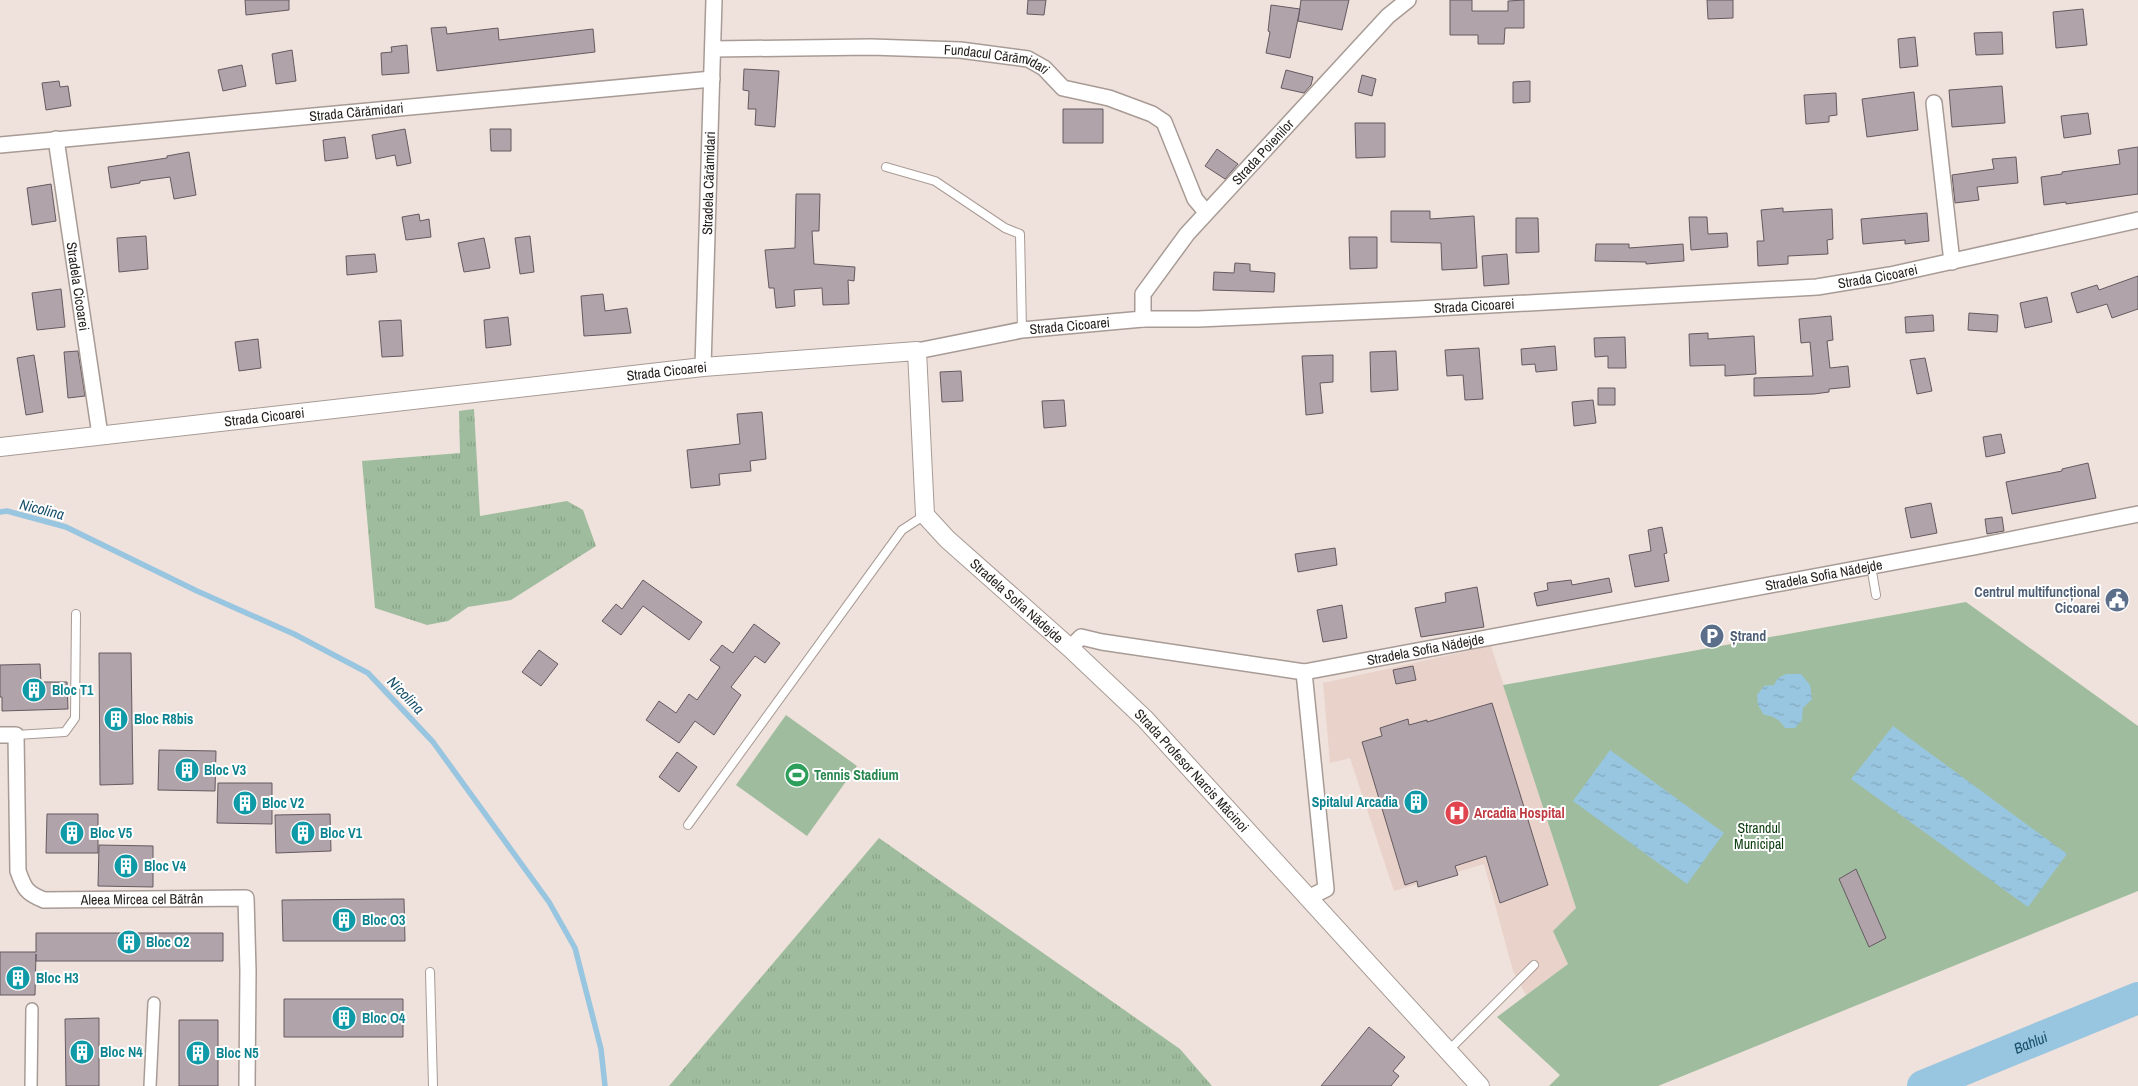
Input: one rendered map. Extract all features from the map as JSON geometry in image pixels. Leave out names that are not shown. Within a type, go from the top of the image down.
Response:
[{"type":"street","name":"Stradela Cărămidari","points":[[703,367],[714,0]]},
{"type":"street","name":"Strada Poienilor","points":[[1143,319],[1143,294],[1187,234],[1388,16],[1408,0]]},
{"type":"street","name":"Fundacul Cărămidari","points":[[713,49],[871,47],[960,50],[1028,59],[1044,68],[1063,88],[1109,98],[1152,114],[1164,122],[1195,199],[1206,212]]},
{"type":"street","name":"Strada Cărămidari","points":[[0,145],[712,79]]},
{"type":"street","points":[[1934,103],[1952,262]]},
{"type":"street","name":"Stradela Cicoarei","points":[[56,139],[100,435]]},
{"type":"street","name":"Strada Cicoarei","points":[[0,447],[703,367],[917,351],[1022,330],[1143,319],[1284,315],[1751,292],[1817,287],[1952,262],[2138,220]]},
{"type":"street","points":[[917,351],[924,515]]},
{"type":"street","name":"Stradela Sofia Nădejde","points":[[924,515],[946,539],[1070,648],[1081,637],[1102,642],[1304,672],[2138,514]]},
{"type":"street","name":"Strada Profesor Narcis Măcinoi","points":[[1070,648],[1145,719],[1310,897],[1480,1086]]},
{"type":"street","points":[[1304,672],[1326,888],[1310,897]]},
{"type":"street","points":[[0,735],[16,735]]},
{"type":"street","name":"Aleea Mircea cel Bătrân","points":[[16,735],[18,871],[23,887],[33,896],[44,900],[246,898],[248,971],[247,1086]]},
{"type":"street","points":[[150,1086],[154,1003]]},
{"type":"street","points":[[31,1086],[32,1009]]},
{"type":"lane","points":[[886,167],[935,182],[1005,228],[1020,234],[1022,330]]},
{"type":"lane","points":[[688,825],[902,530],[924,515]]},
{"type":"lane","points":[[1871,566],[1876,595]]},
{"type":"lane","points":[[16,735],[65,732],[75,718],[76,614]]},
{"type":"lane","points":[[1448,1051],[1534,965]]},
{"type":"lane","points":[[430,972],[433,1086]]},
{"type":"shaded area","name":"Arcadia Hospital","points":[[1491,646],[1576,908],[1568,964],[1526,995],[1513,971],[1484,864],[1394,891],[1350,758],[1330,763],[1323,683]]},
{"type":"green space","points":[[474,409],[480,516],[567,501],[583,510],[596,546],[511,600],[468,607],[448,621],[427,625],[375,608],[362,461],[460,453],[459,411]]},
{"type":"green space","name":"Ștrandul Municipal","points":[[1966,602],[2138,726],[2138,891],[1658,1086],[1549,1086],[1560,1075],[1497,1017],[1568,964],[1553,931],[1576,908],[1503,685]]},
{"type":"green space","name":"Tennis Stadium","points":[[786,715],[857,766],[807,836],[736,785]]},
{"type":"green space","points":[[879,838],[1180,1049],[1212,1086],[669,1086]]},
{"type":"water","points":[[1786,674],[1801,674],[1810,685],[1812,699],[1803,708],[1802,720],[1795,728],[1785,728],[1776,718],[1764,715],[1758,705],[1757,695],[1764,686],[1774,685],[1778,678]]},
{"type":"water","points":[[1893,726],[2067,854],[2028,907],[1851,779]]},
{"type":"water","points":[[1610,750],[1724,833],[1687,884],[1573,801]]},
{"type":"building","points":[[245,0],[289,0],[289,10],[246,15]]},
{"type":"building","points":[[1028,0],[1046,0],[1044,15],[1027,14]]},
{"type":"building","points":[[1301,0],[1349,0],[1342,30],[1298,21]]},
{"type":"building","points":[[1450,0],[1472,0],[1472,11],[1508,11],[1508,1],[1524,0],[1524,28],[1505,28],[1504,44],[1478,44],[1478,35],[1450,35]]},
{"type":"building","points":[[1707,0],[1733,0],[1733,18],[1708,19]]},
{"type":"building","points":[[1271,5],[1300,9],[1290,58],[1266,53],[1270,32],[1268,31]]},
{"type":"building","points":[[2083,9],[2087,45],[2056,48],[2053,12]]},
{"type":"building","points":[[446,27],[447,34],[498,28],[499,40],[593,29],[595,52],[437,71],[431,28]]},
{"type":"building","points":[[2002,32],[2003,54],[1976,55],[1974,33]]},
{"type":"building","points":[[1915,37],[1918,66],[1900,68],[1898,39]]},
{"type":"building","points":[[407,45],[409,73],[382,75],[381,53],[392,52],[391,47]]},
{"type":"building","points":[[292,50],[296,81],[276,84],[272,54]]},
{"type":"building","points":[[242,65],[246,86],[223,91],[218,70]]},
{"type":"building","points":[[744,69],[779,71],[775,127],[755,125],[756,109],[748,109],[749,91],[743,90]]},
{"type":"building","points":[[1286,70],[1313,77],[1311,85],[1304,93],[1281,88]]},
{"type":"building","points":[[1362,75],[1376,79],[1372,96],[1358,92]]},
{"type":"building","points":[[59,81],[60,87],[68,86],[71,106],[46,110],[42,83]]},
{"type":"building","points":[[1530,81],[1530,102],[1513,103],[1513,82]]},
{"type":"building","points":[[2002,86],[2005,123],[1952,127],[1949,90]]},
{"type":"building","points":[[1914,92],[1918,130],[1867,137],[1862,99]]},
{"type":"building","points":[[1836,93],[1837,115],[1829,116],[1829,122],[1806,124],[1804,95]]},
{"type":"building","points":[[1063,109],[1103,109],[1103,143],[1063,143]]},
{"type":"building","points":[[2088,113],[2091,134],[2064,138],[2061,116]]},
{"type":"building","points":[[1355,123],[1385,123],[1385,157],[1356,158]]},
{"type":"building","points":[[405,129],[411,163],[397,166],[395,155],[376,159],[372,135]]},
{"type":"building","points":[[490,129],[511,129],[511,151],[491,151]]},
{"type":"building","points":[[345,137],[348,158],[325,161],[323,140]]},
{"type":"building","points":[[2138,147],[2138,194],[2066,204],[2066,202],[2044,205],[2041,177],[2062,174],[2062,172],[2120,164],[2118,150]]},
{"type":"building","points":[[1217,149],[1238,164],[1225,179],[1205,166]]},
{"type":"building","points":[[189,152],[196,195],[174,199],[170,177],[140,181],[140,183],[111,188],[108,167],[167,158],[167,156]]},
{"type":"building","points":[[2016,157],[2018,183],[1977,187],[1979,200],[1955,203],[1952,175],[1994,169],[1992,159]]},
{"type":"building","points":[[51,184],[56,221],[32,225],[27,188]]},
{"type":"building","points":[[796,194],[820,194],[819,231],[812,231],[814,264],[855,267],[854,281],[848,280],[849,304],[823,305],[822,288],[794,290],[795,306],[776,308],[774,288],[769,288],[765,250],[795,248]]},
{"type":"building","points":[[1783,208],[1783,212],[1832,209],[1833,239],[1827,240],[1828,254],[1788,256],[1788,264],[1758,266],[1757,241],[1764,241],[1761,210]]},
{"type":"building","points":[[1391,211],[1430,211],[1430,219],[1474,216],[1477,268],[1442,270],[1441,243],[1391,242]]},
{"type":"building","points":[[1927,213],[1929,241],[1905,244],[1905,240],[1863,244],[1861,219]]},
{"type":"building","points":[[419,214],[420,221],[429,219],[431,237],[406,240],[402,217]]},
{"type":"building","points":[[1689,217],[1707,217],[1708,234],[1727,233],[1728,247],[1691,250]]},
{"type":"building","points":[[1516,218],[1538,218],[1539,252],[1516,253]]},
{"type":"building","points":[[146,236],[148,269],[119,272],[117,238]]},
{"type":"building","points":[[530,236],[534,272],[520,274],[515,238]]},
{"type":"building","points":[[1349,237],[1377,237],[1377,268],[1350,269]]},
{"type":"building","points":[[484,238],[490,268],[464,272],[458,243]]},
{"type":"building","points":[[1596,244],[1629,244],[1629,248],[1683,244],[1684,261],[1646,264],[1646,262],[1595,261]]},
{"type":"building","points":[[375,254],[377,272],[347,275],[346,256]]},
{"type":"building","points":[[1507,254],[1509,284],[1484,286],[1482,256]]},
{"type":"building","points":[[1235,263],[1250,264],[1250,271],[1275,273],[1274,292],[1213,290],[1214,272],[1234,273]]},
{"type":"building","points":[[2138,276],[2138,309],[2112,318],[2107,304],[2077,313],[2071,293],[2097,285],[2099,290]]},
{"type":"building","points":[[61,289],[65,327],[37,330],[32,293]]},
{"type":"building","points":[[603,294],[605,311],[627,308],[631,333],[584,336],[581,296]]},
{"type":"building","points":[[2047,297],[2052,322],[2025,328],[2020,303]]},
{"type":"building","points":[[1969,313],[1998,315],[1997,332],[1968,330]]},
{"type":"building","points":[[1933,315],[1934,331],[1906,333],[1905,317]]},
{"type":"building","points":[[1831,316],[1833,340],[1827,341],[1830,368],[1848,366],[1850,387],[1829,389],[1829,392],[1814,394],[1754,396],[1754,378],[1813,376],[1810,342],[1801,343],[1799,319]]},
{"type":"building","points":[[508,317],[511,345],[486,348],[484,320]]},
{"type":"building","points":[[401,320],[403,356],[382,357],[379,321]]},
{"type":"building","points":[[1708,333],[1708,339],[1754,336],[1756,374],[1725,376],[1725,365],[1690,366],[1689,334]]},
{"type":"building","points":[[1625,337],[1626,368],[1608,368],[1608,356],[1595,357],[1594,338]]},
{"type":"building","points":[[258,339],[261,368],[239,371],[235,342]]},
{"type":"building","points":[[1555,346],[1557,370],[1536,372],[1535,364],[1522,365],[1521,349]]},
{"type":"building","points":[[1479,348],[1483,399],[1465,400],[1463,375],[1447,376],[1445,350]]},
{"type":"building","points":[[78,351],[85,396],[68,398],[64,352]]},
{"type":"building","points":[[1396,351],[1398,390],[1371,392],[1370,352]]},
{"type":"building","points":[[34,355],[43,412],[26,415],[17,358]]},
{"type":"building","points":[[1333,355],[1333,382],[1320,383],[1323,413],[1306,415],[1302,356]]},
{"type":"building","points":[[1925,358],[1932,391],[1917,394],[1910,360]]},
{"type":"building","points":[[961,371],[963,401],[942,402],[940,372]]},
{"type":"building","points":[[1598,388],[1615,388],[1615,405],[1598,405]]},
{"type":"building","points":[[1064,400],[1066,426],[1044,428],[1042,401]]},
{"type":"building","points":[[1593,400],[1596,423],[1574,426],[1572,402]]},
{"type":"building","points":[[762,412],[766,459],[750,461],[751,471],[719,474],[720,485],[691,488],[687,450],[740,444],[737,414]]},
{"type":"building","points":[[2001,434],[2005,453],[1986,457],[1983,437]]},
{"type":"building","points":[[2088,463],[2096,498],[2012,514],[2006,482],[2062,471],[2062,469]]},
{"type":"building","points":[[1931,503],[1937,533],[1911,538],[1905,508]]},
{"type":"building","points":[[2002,517],[2004,531],[1987,534],[1985,519]]},
{"type":"building","points":[[1662,527],[1667,553],[1664,554],[1669,581],[1635,587],[1629,555],[1651,551],[1648,530]]},
{"type":"building","points":[[1335,548],[1337,565],[1298,572],[1295,554]]},
{"type":"building","points":[[1609,578],[1612,592],[1537,606],[1534,593],[1548,590],[1547,583],[1571,580],[1572,585]]},
{"type":"building","points":[[643,580],[702,622],[689,640],[643,606],[621,635],[602,621],[616,604],[622,609]]},
{"type":"building","points":[[1477,587],[1484,627],[1421,637],[1415,608],[1446,602],[1445,593]]},
{"type":"building","points":[[1342,605],[1347,638],[1323,642],[1317,610]]},
{"type":"building","points":[[754,624],[780,643],[765,663],[755,656],[731,687],[741,695],[714,735],[695,721],[679,743],[646,720],[659,701],[676,713],[689,694],[697,700],[720,667],[710,660],[722,645],[733,653]]},
{"type":"building","points":[[539,650],[558,664],[541,686],[522,672]]},
{"type":"building","name":"Bloc R8bis","points":[[99,653],[131,653],[133,784],[100,785]]},
{"type":"building","name":"Bloc T1","points":[[40,664],[41,682],[67,682],[68,709],[2,711],[0,665]]},
{"type":"building","points":[[1413,666],[1416,680],[1396,684],[1393,670]]},
{"type":"building","points":[[1492,703],[1548,885],[1500,903],[1486,856],[1455,866],[1458,875],[1418,887],[1417,881],[1405,885],[1362,742],[1382,736],[1380,728],[1408,719],[1409,725],[1427,720],[1427,722]]},
{"type":"building","name":"Bloc V3","points":[[159,750],[216,751],[215,791],[158,790]]},
{"type":"building","points":[[677,752],[697,767],[679,792],[659,777]]},
{"type":"building","name":"Bloc V2","points":[[218,783],[272,783],[272,824],[217,823]]},
{"type":"building","name":"Bloc V5","points":[[47,814],[98,814],[98,853],[46,853]]},
{"type":"building","name":"Bloc V1","points":[[330,814],[331,851],[276,853],[275,815]]},
{"type":"building","name":"Bloc V4","points":[[99,845],[153,846],[153,887],[98,886]]},
{"type":"building","points":[[1856,869],[1886,938],[1869,947],[1839,879]]},
{"type":"building","name":"Bloc O3","points":[[404,899],[405,941],[283,941],[282,900]]},
{"type":"building","name":"Bloc O2","points":[[36,933],[223,933],[223,961],[36,961],[36,954],[35,995],[0,995],[0,952],[36,952]]},
{"type":"building","name":"Bloc O4","points":[[284,999],[403,999],[403,1037],[284,1037]]},
{"type":"building","name":"Bloc N4","points":[[99,1018],[99,1086],[66,1086],[65,1019]]},
{"type":"building","name":"Bloc N5","points":[[179,1020],[218,1020],[218,1086],[179,1086]]},
{"type":"building","points":[[1369,1027],[1405,1057],[1393,1071],[1399,1076],[1391,1086],[1321,1086]]},
{"type":"waterway","name":"Nicolina","points":[[0,512],[7,511],[66,527],[197,591],[294,634],[368,673],[433,742],[549,902],[575,948],[601,1049],[605,1086]]},
{"type":"waterway","name":"Bahlui","points":[[1923,1086],[2138,998]]},
{"type":"place","name":"Centrul multifuncțional Cicoarei","points":[[2117,600]]},
{"type":"place","name":"Ștrand","points":[[1712,636]]},
{"type":"place","name":"Bloc T1","points":[[34,690]]},
{"type":"place","name":"Bloc R8bis","points":[[116,719]]},
{"type":"place","name":"Bloc V3","points":[[187,770]]},
{"type":"place","name":"Tennis Stadium","points":[[797,775]]},
{"type":"place","name":"Spitalul Arcadia","points":[[1416,802]]},
{"type":"place","name":"Bloc V2","points":[[245,803]]},
{"type":"place","name":"Arcadia Hospital","points":[[1457,813]]},
{"type":"place","name":"Bloc V5","points":[[72,833]]},
{"type":"place","name":"Bloc V1","points":[[303,833]]},
{"type":"place","name":"Bloc V4","points":[[126,866]]},
{"type":"place","name":"Bloc O3","points":[[344,920]]},
{"type":"place","name":"Bloc O2","points":[[129,942]]},
{"type":"place","name":"Bloc H3","points":[[18,978]]},
{"type":"place","name":"Bloc O4","points":[[344,1018]]},
{"type":"place","name":"Bloc N4","points":[[82,1052]]},
{"type":"place","name":"Bloc N5","points":[[198,1053]]}]
